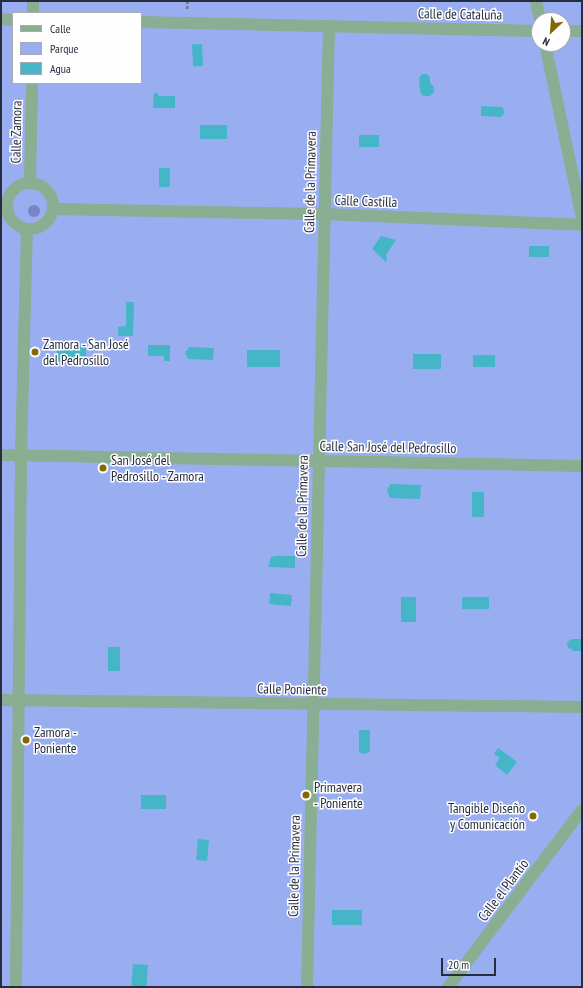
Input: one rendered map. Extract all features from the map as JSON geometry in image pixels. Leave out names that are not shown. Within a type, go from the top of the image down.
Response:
[{"type":"street","points":[[33,1],[33,12]]},
{"type":"street","points":[[536,1],[538,12]]},
{"type":"street","points":[[1,19],[12,20]]},
{"type":"street","name":"Calle de Cataluña","points":[[142,22],[531,31]]},
{"type":"street","name":"Calle de la Primavera","points":[[307,987],[329,26]]},
{"type":"street","points":[[571,31],[582,31]]},
{"type":"street","points":[[547,52],[582,218]]},
{"type":"street","name":"Calle Zamora","points":[[30,182],[32,84]]},
{"type":"street","points":[[30,182],[40,184],[48,190],[53,199],[54,209],[50,218],[44,225],[36,229],[19,227],[13,222],[4,208],[12,190],[20,184],[30,182]]},
{"type":"street","name":"Calle Castilla","points":[[54,209],[324,214],[582,224]]},
{"type":"street","points":[[16,987],[21,455],[26,229]]},
{"type":"street","name":"Calle San José del Pedrosillo","points":[[1,455],[582,466]]},
{"type":"street","name":"Calle Poniente","points":[[1,700],[582,707]]},
{"type":"street","name":"Calle el Plantío","points":[[448,987],[582,810]]},
{"type":"green space","points":[[1,1],[582,1],[582,987],[1,987]]},
{"type":"water","points":[[202,44],[203,66],[193,66],[192,45]]},
{"type":"water","points":[[422,74],[427,74],[430,77],[430,83],[434,87],[434,92],[430,96],[423,96],[420,92],[419,78]]},
{"type":"water","points":[[154,93],[157,93],[159,96],[175,96],[175,108],[153,108]]},
{"type":"water","points":[[481,106],[502,107],[505,112],[501,117],[481,116]]},
{"type":"water","points":[[200,125],[227,125],[227,139],[200,139]]},
{"type":"water","points":[[359,135],[379,135],[379,147],[359,147]]},
{"type":"water","points":[[159,168],[170,168],[170,187],[159,187]]},
{"type":"water","points":[[381,236],[396,240],[386,255],[386,262],[372,249]]},
{"type":"water","points":[[529,246],[549,246],[549,257],[529,257]]},
{"type":"water","points":[[126,302],[134,302],[133,336],[118,336],[118,327],[126,326]]},
{"type":"water","points":[[148,345],[170,345],[170,361],[164,361],[164,356],[148,356]]},
{"type":"water","points":[[57,347],[86,347],[86,361],[57,361]]},
{"type":"water","points":[[189,347],[214,348],[213,360],[188,359],[185,353]]},
{"type":"water","points":[[247,350],[280,350],[280,367],[247,367]]},
{"type":"water","points":[[413,354],[441,354],[441,369],[413,369]]},
{"type":"water","points":[[473,355],[495,355],[495,367],[473,367]]},
{"type":"water","points":[[390,484],[421,485],[420,499],[390,498],[387,490]]},
{"type":"water","points":[[472,492],[484,492],[484,517],[472,517]]},
{"type":"water","points":[[295,556],[295,568],[268,567],[271,557]]},
{"type":"water","points":[[270,593],[292,595],[291,606],[269,604]]},
{"type":"water","points":[[401,597],[416,597],[416,622],[401,622]]},
{"type":"water","points":[[462,597],[489,597],[489,609],[462,609]]},
{"type":"water","points":[[572,639],[582,639],[582,651],[572,651],[572,649],[568,648],[567,642]]},
{"type":"water","points":[[108,647],[120,647],[120,671],[108,671]]},
{"type":"water","points":[[359,730],[370,730],[370,752],[364,754],[359,752]]},
{"type":"water","points":[[498,748],[517,762],[507,775],[495,765],[500,758],[494,754]]},
{"type":"water","points":[[141,795],[166,795],[166,809],[141,809]]},
{"type":"water","points":[[198,839],[209,840],[207,861],[196,860]]},
{"type":"water","points":[[332,910],[362,910],[362,925],[332,925]]},
{"type":"water","points":[[133,964],[148,965],[146,987],[131,987]]},
{"type":"place","name":"Zamora - San José del Pedrosillo","points":[[35,352]]},
{"type":"place","name":"San José del Pedrosillo - Zamora","points":[[103,468]]},
{"type":"place","name":"Zamora - Poniente","points":[[26,740]]},
{"type":"place","name":"Primavera - Poniente","points":[[306,795]]},
{"type":"place","name":"Tangible Diseño y Comunicación","points":[[533,816]]}]
